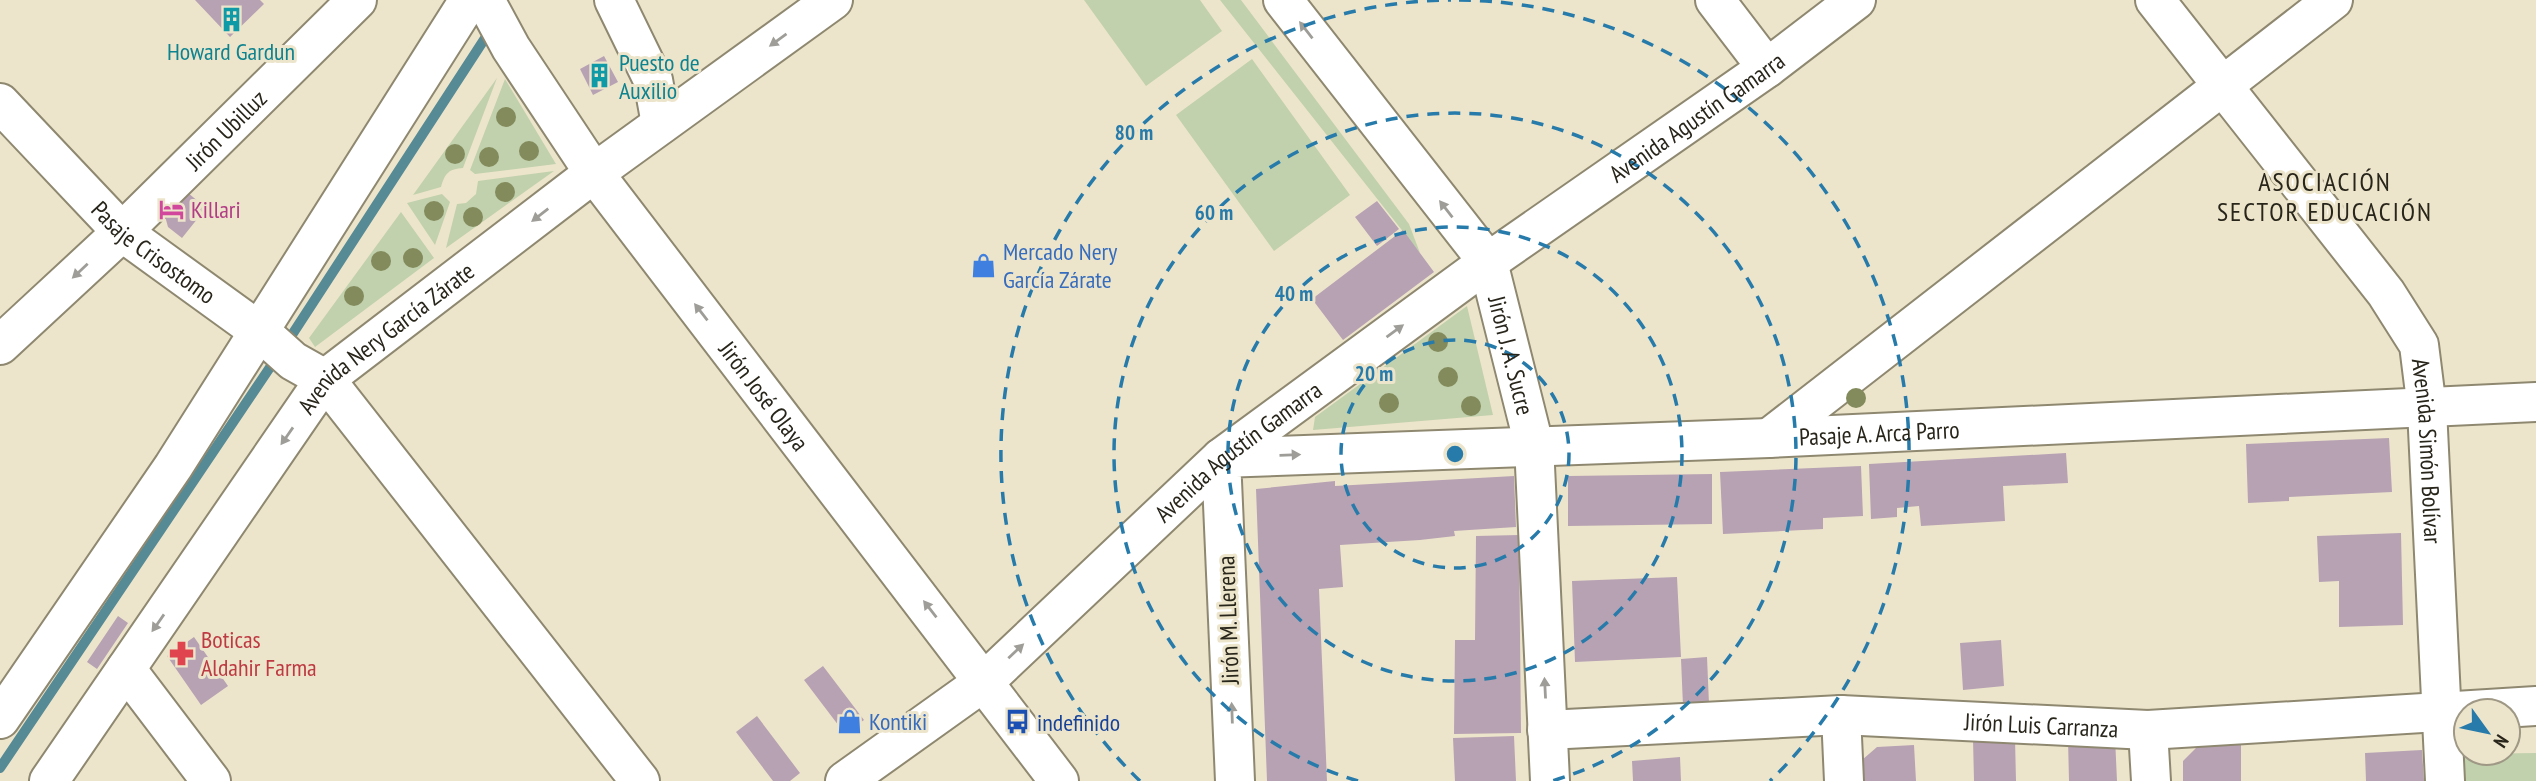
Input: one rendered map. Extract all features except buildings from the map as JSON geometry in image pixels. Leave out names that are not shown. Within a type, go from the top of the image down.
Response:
[{"type":"street","name":"Jirón Ubilluz","points":[[0,345],[122,232],[356,0]]},
{"type":"street","points":[[0,719],[262,333],[468,0]]},
{"type":"street","name":"Jirón José Olaya","points":[[485,0],[511,48],[594,173],[1059,781]]},
{"type":"street","points":[[614,0],[653,80],[661,124]]},
{"type":"street","name":"Avenida Nery García Zárate","points":[[49,781],[126,669],[309,370],[594,173],[833,0]]},
{"type":"street","name":"Jirón J. A. Sucre","points":[[1283,0],[1488,262],[1534,445],[1549,781]]},
{"type":"street","points":[[1715,0],[1767,68]]},
{"type":"street","name":"Avenida Agustín Gamarra","points":[[845,781],[985,681],[1221,458],[1488,262],[1767,68],[1856,0]]},
{"type":"street","name":"Avenida Simón Bolívar","points":[[2155,0],[2386,293],[2419,345],[2427,409],[2445,781]]},
{"type":"street","points":[[1769,439],[2333,0]]},
{"type":"street","name":"Pasaje Crisostomo","points":[[0,103],[122,232],[309,370],[640,781]]},
{"type":"street","name":"Pasaje A. Arca Parro","points":[[1221,458],[1534,445],[1769,439],[2536,402]]},
{"type":"street","name":"Jirón M. Llerena","points":[[1221,458],[1235,781]]},
{"type":"street","points":[[126,669],[211,781]]},
{"type":"street","name":"Jirón Luis Carranza","points":[[1547,730],[1841,715],[2148,730],[2536,706]]},
{"type":"street","points":[[1841,715],[1844,781]]},
{"type":"street","points":[[2148,730],[2151,781]]},
{"type":"green space","points":[[1084,0],[1200,0],[1222,31],[1146,86]]},
{"type":"green space","points":[[1220,0],[1241,0],[1409,224],[1420,253]]},
{"type":"green space","points":[[1252,59],[1350,195],[1274,251],[1176,115]]},
{"type":"green space","points":[[497,78],[463,168],[448,173],[441,187],[413,195]]},
{"type":"green space","points":[[505,79],[556,164],[475,174],[470,170]]},
{"type":"green space","points":[[554,171],[446,248],[457,204],[466,203],[476,194],[478,181]]},
{"type":"green space","points":[[442,194],[450,202],[435,245],[407,203]]},
{"type":"green space","points":[[401,212],[434,258],[315,347],[309,338]]},
{"type":"green space","points":[[1467,306],[1493,415],[1313,430],[1315,417]]},
{"type":"green space","points":[[2522,753],[2536,753],[2536,781],[2464,781],[2464,767],[2522,767]]},
{"type":"waterway","points":[[286,344],[491,29]]},
{"type":"waterway","points":[[0,768],[277,357]]},
{"type":"place","name":"Howard Gardun","points":[[231,20]]},
{"type":"place","name":"Puesto de Auxilio","points":[[599,76]]},
{"type":"place","name":"Killari","points":[[171,209]]},
{"type":"place","name":"Mercado Nery García Zárate","points":[[983,265]]},
{"type":"place","name":"Boticas Aldahir Farma","points":[[181,653]]},
{"type":"place","name":"Kontiki","points":[[849,721]]},
{"type":"place","name":"indefinido","points":[[1017,722]]},
{"type":"district","name":"ASOCIACIÓN SECTOR EDUCACIÓN","points":[[2325,196]]}]
